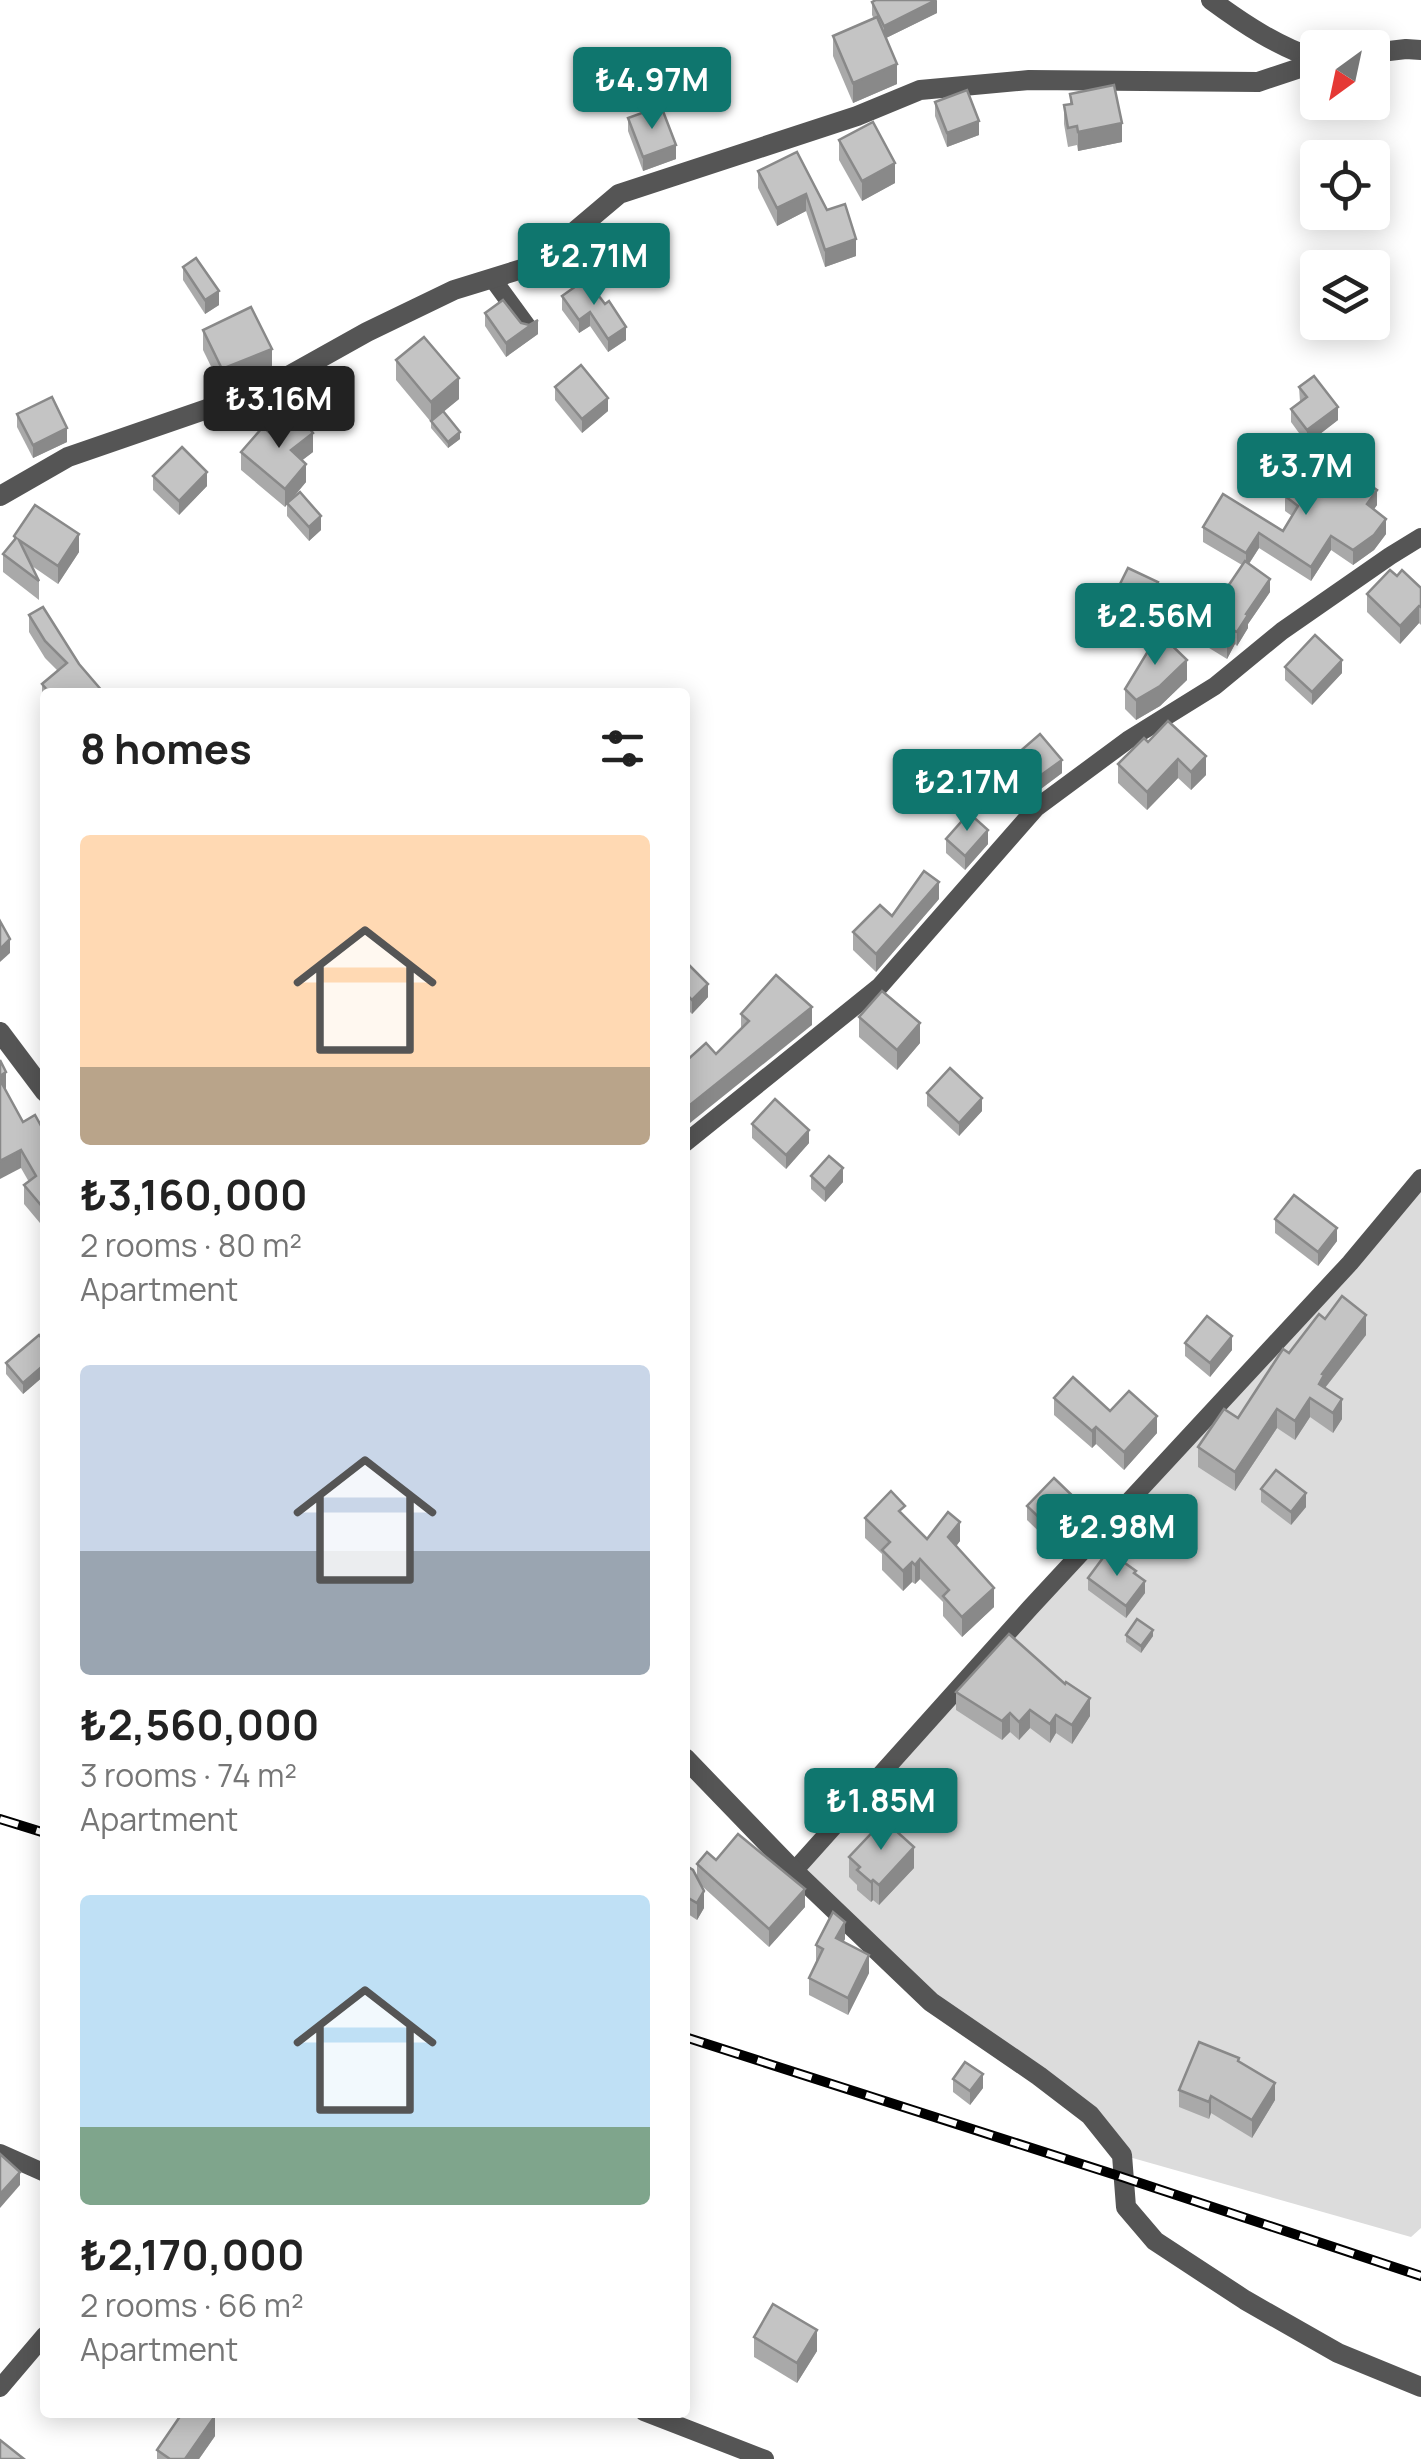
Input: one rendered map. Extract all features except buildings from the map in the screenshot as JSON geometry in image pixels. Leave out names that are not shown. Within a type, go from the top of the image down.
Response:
[{"type":"street","points":[[1210,0],[1238,21],[1300,54]]},
{"type":"street","points":[[1390,50],[1421,50]]},
{"type":"street","points":[[0,496],[68,456],[265,389],[367,332],[454,290],[535,265],[619,194],[857,116],[920,90],[1028,80],[1258,82],[1300,67]]},
{"type":"street","points":[[492,278],[527,326]]},
{"type":"street","points":[[690,1139],[880,986],[1036,808],[1128,740],[1215,686],[1297,620],[1421,537]]},
{"type":"street","points":[[0,1032],[40,1085]]},
{"type":"street","points":[[794,1872],[1030,1608],[1350,1262],[1421,1178]]},
{"type":"street","points":[[690,1763],[794,1872],[932,2002],[1090,2115],[1122,2156],[1126,2207],[1155,2241],[1244,2300],[1338,2353],[1421,2387]]},
{"type":"street","points":[[0,2153],[40,2171]]},
{"type":"street","points":[[0,2388],[40,2341]]},
{"type":"street","points":[[659,2418],[764,2459]]},
{"type":"shaded area","points":[[1421,1176],[1421,2228],[1411,2237],[1122,2155],[794,1872]]},
{"type":"railway","points":[[0,1819],[40,1831]]},
{"type":"railway","points":[[690,2039],[1421,2276]]}]
